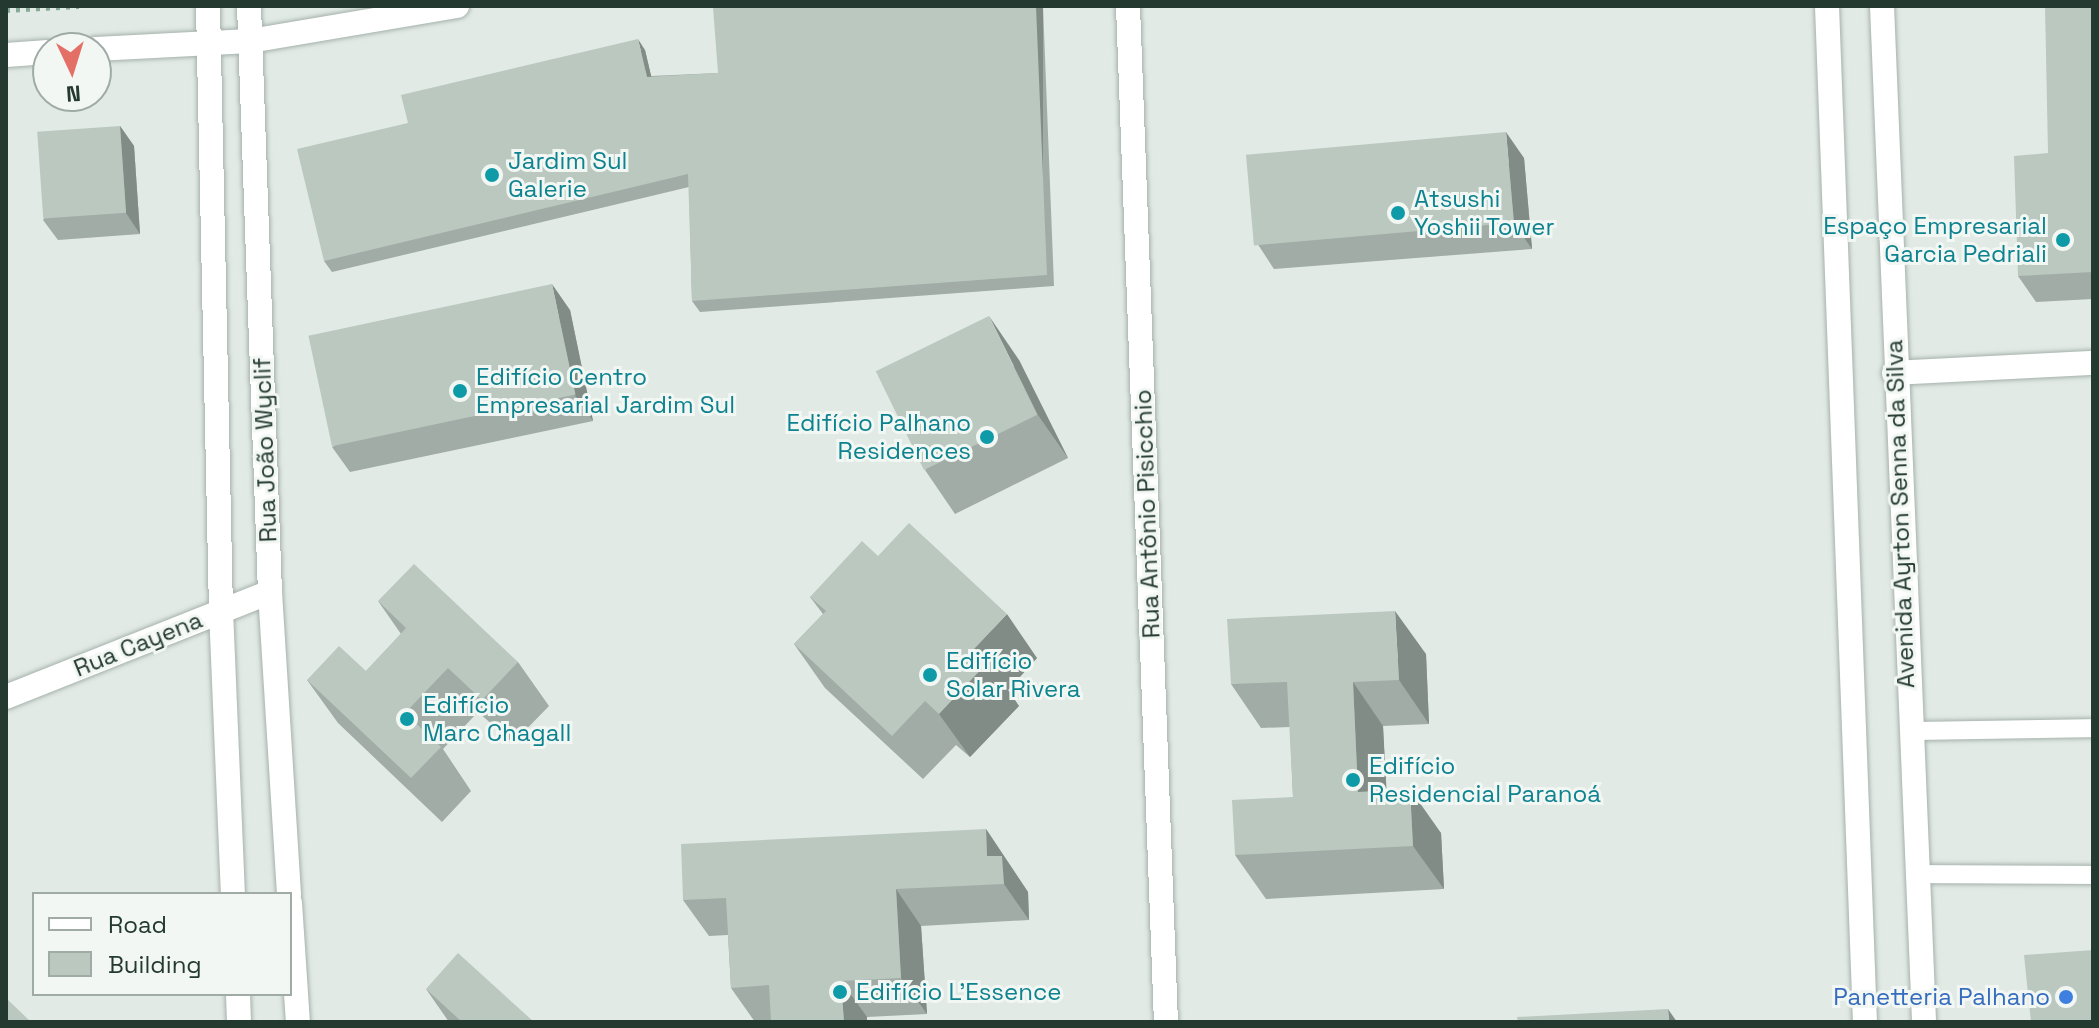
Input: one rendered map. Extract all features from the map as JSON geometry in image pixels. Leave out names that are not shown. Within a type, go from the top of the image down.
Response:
[{"type":"street","name":"Rua João Wyclif","points":[[208,6],[221,610],[233,892]]},
{"type":"street","name":"Rua João Wyclif","points":[[249,6],[270,592],[289,892]]},
{"type":"street","points":[[112,48],[250,41],[457,6]]},
{"type":"street","name":"Rua Antônio Pisicchio","points":[[1128,6],[1166,1022]]},
{"type":"street","points":[[1827,6],[1865,1022]]},
{"type":"street","name":"Avenida Ayrton Senna da Silva","points":[[1882,6],[1894,373],[1924,1022]]},
{"type":"street","points":[[6,55],[32,53]]},
{"type":"street","points":[[1894,373],[2093,363]]},
{"type":"street","name":"Rua Cayena","points":[[6,697],[270,592]]},
{"type":"street","points":[[292,933],[298,1022]]},
{"type":"street","points":[[238,996],[239,1022]]},
{"type":"lane","points":[[1909,731],[2093,728]]},
{"type":"lane","points":[[1915,874],[2093,875]]},
{"type":"path","points":[[6,10],[79,6]]},
{"type":"building","points":[[1036,6],[1047,275],[692,301],[688,174],[324,261],[297,149],[408,123],[401,95],[638,39],[647,77],[718,73],[713,7]]},
{"type":"building","points":[[2045,6],[2093,6],[2093,272],[2018,276],[2014,156],[2048,153]]},
{"type":"building","points":[[120,126],[126,213],[43,219],[37,132]]},
{"type":"building","name":"Atsushi Yoshii Tower","points":[[1506,132],[1514,223],[1254,245],[1246,155]]},
{"type":"building","name":"Edifício Centro Empresarial Jardim Sul","points":[[552,284],[575,395],[332,446],[308,336]]},
{"type":"building","points":[[989,316],[1037,415],[924,470],[876,371]]},
{"type":"building","points":[[909,523],[1007,614],[974,649],[988,662],[939,714],[925,701],[892,736],[794,644],[826,611],[810,597],[862,541],[878,556]]},
{"type":"building","points":[[414,564],[518,662],[482,700],[448,668],[405,713],[441,747],[411,778],[307,680],[339,646],[366,671],[406,628],[378,601]]},
{"type":"building","points":[[1395,611],[1399,680],[1353,682],[1358,792],[1410,789],[1413,846],[1235,855],[1232,800],[1293,797],[1287,682],[1231,684],[1227,619]]},
{"type":"building","points":[[986,829],[987,856],[1002,856],[1004,884],[896,889],[901,978],[841,981],[844,1022],[771,1022],[769,985],[731,988],[726,898],[683,900],[681,844]]},
{"type":"building","name":"Panetteria Palhano","points":[[2093,950],[2093,1022],[2031,1022],[2024,955]]},
{"type":"building","points":[[458,953],[534,1022],[462,1022],[426,989]]},
{"type":"building","points":[[6,998],[31,1022],[6,1022]]},
{"type":"building","points":[[1668,1009],[1669,1022],[1518,1022],[1517,1017]]},
{"type":"place","name":"Jardim Sul Galerie","points":[[492,175]]},
{"type":"place","name":"Atsushi Yoshii Tower","points":[[1398,213]]},
{"type":"place","name":"Espaço Empresarial Garcia Pedriali","points":[[2063,240]]},
{"type":"place","name":"Edifício Centro Empresarial Jardim Sul","points":[[460,391]]},
{"type":"place","name":"Edifício Palhano Residences","points":[[987,437]]},
{"type":"place","name":"Edifício Solar Rivera","points":[[930,675]]},
{"type":"place","name":"Edifício Marc Chagall","points":[[407,719]]},
{"type":"place","name":"Edifício Residencial Paranoá","points":[[1353,780]]},
{"type":"place","name":"Edifício L'Essence","points":[[840,992]]},
{"type":"place","name":"Panetteria Palhano","points":[[2066,997]]}]
